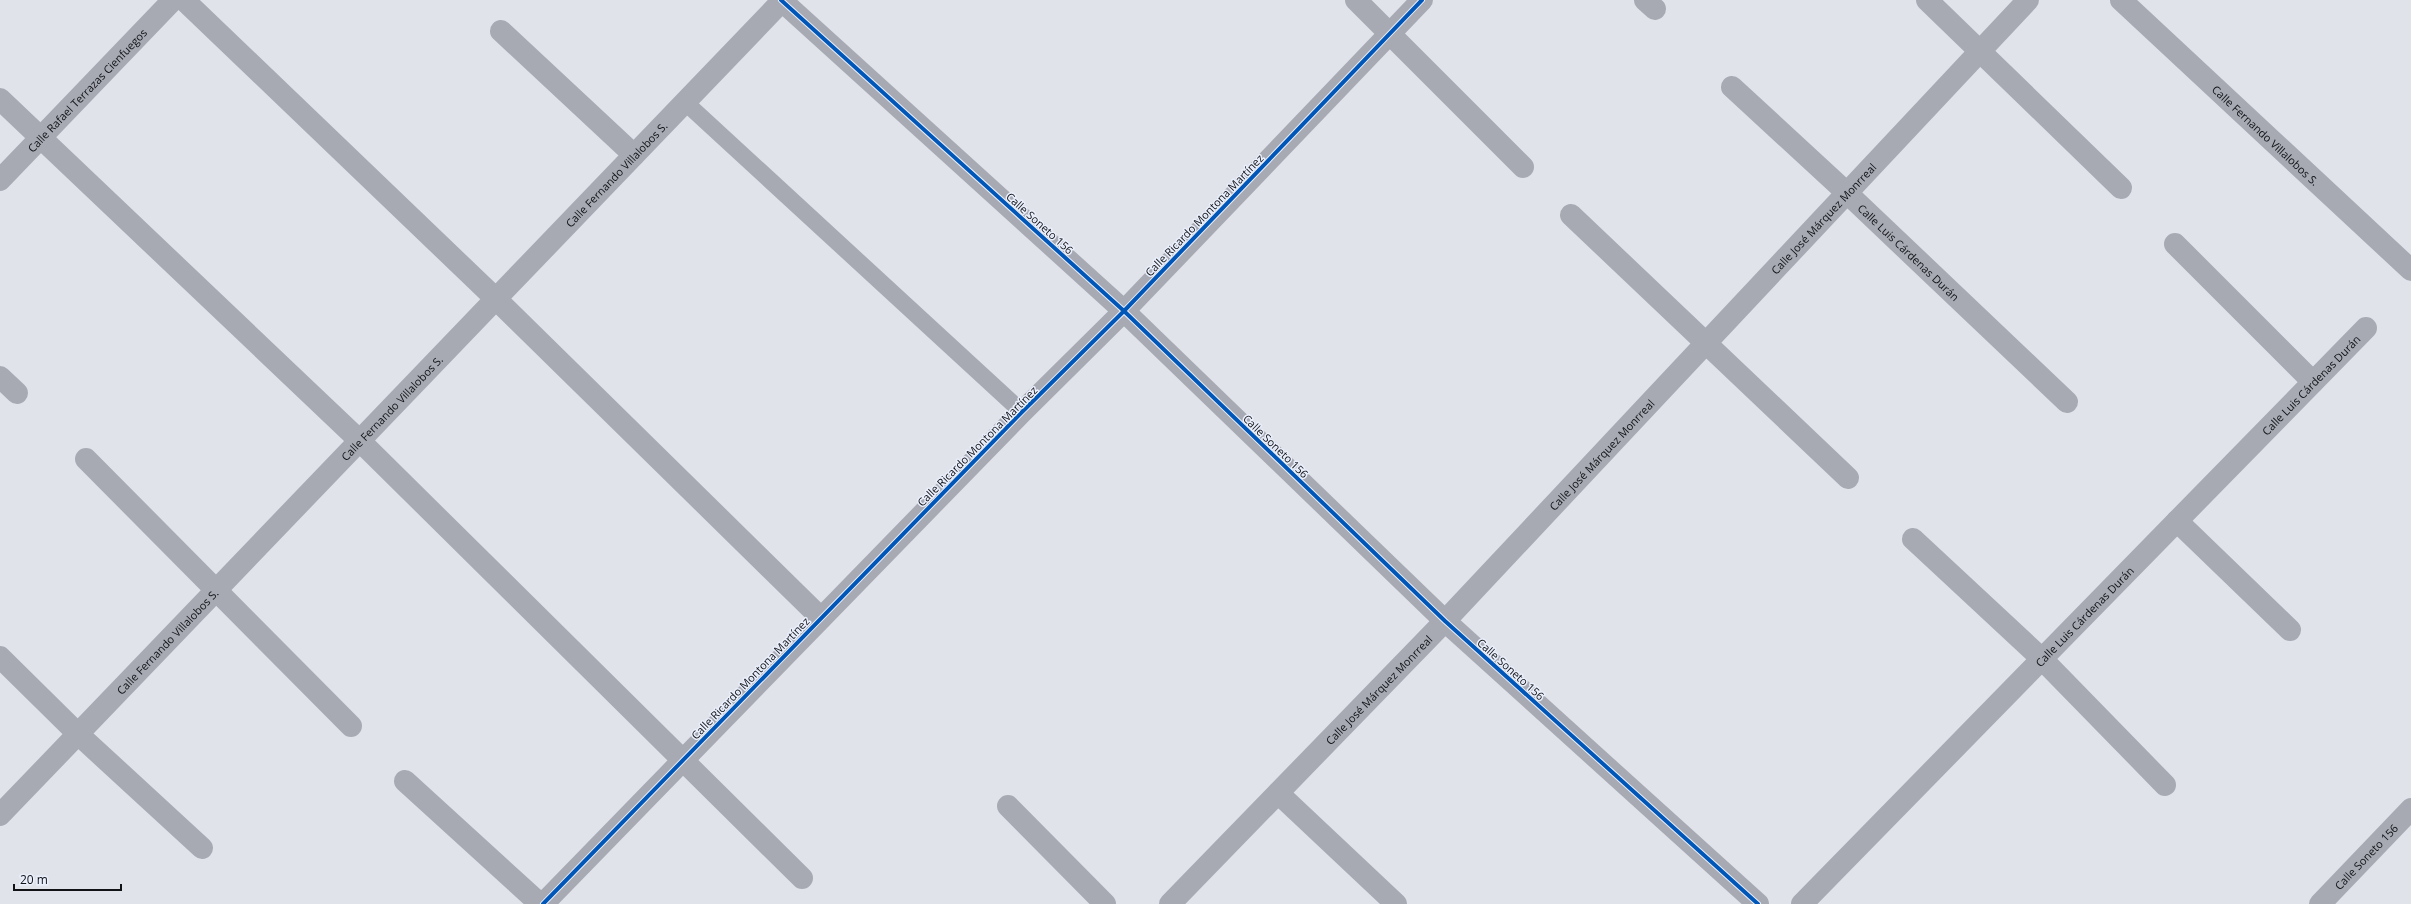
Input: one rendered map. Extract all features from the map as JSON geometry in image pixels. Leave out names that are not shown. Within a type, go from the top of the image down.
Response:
[{"type":"street","name":"Calle Rafael Terrazas Cienfuegos","points":[[0,180],[173,0]]},
{"type":"street","points":[[184,0],[496,299],[821,618]]},
{"type":"street","name":"Calle Fernando Villalobos S.","points":[[0,815],[634,155],[686,103],[782,0]]},
{"type":"street","name":"Calle Soneto 156","points":[[782,0],[1124,311],[1445,622],[1758,904]]},
{"type":"street","points":[[1356,0],[1523,167]]},
{"type":"street","name":"Calle Ricardo Montona Martínez","points":[[544,904],[1022,412],[1124,311],[1422,0]]},
{"type":"street","points":[[1927,0],[2121,188]]},
{"type":"street","name":"Calle José Márquez Monrreal","points":[[1170,904],[1445,622],[2028,0]]},
{"type":"street","name":"Calle Fernando Villalobos S.","points":[[2121,0],[2411,270]]},
{"type":"street","points":[[501,31],[634,155]]},
{"type":"street","name":"Calle Luis Cárdenas Durán","points":[[1732,87],[1847,193],[2067,402]]},
{"type":"street","points":[[0,100],[41,137],[360,441],[802,878]]},
{"type":"street","points":[[1570,215],[1707,342],[1848,478]]},
{"type":"street","points":[[2175,244],[2313,382]]},
{"type":"street","name":"Calle Luis Cárdenas Durán","points":[[1802,904],[2366,328]]},
{"type":"street","points":[[0,377],[17,393]]},
{"type":"street","points":[[86,459],[351,726]]},
{"type":"street","points":[[2177,521],[2290,630]]},
{"type":"street","points":[[1913,538],[2042,659],[2165,785]]},
{"type":"street","points":[[0,657],[78,734],[202,848]]},
{"type":"street","points":[[405,781],[540,904]]},
{"type":"street","points":[[1278,793],[1396,904]]},
{"type":"street","points":[[1008,806],[1105,904]]},
{"type":"street","name":"Calle Soneto 156","points":[[2320,904],[2411,809]]},
{"type":"lane","points":[[686,103],[1022,412]]},
{"type":"cycle path","points":[[781,0],[1124,311],[1445,621],[1758,904]]},
{"type":"cycle path","points":[[543,904],[1022,412],[1124,311],[1422,0]]}]
